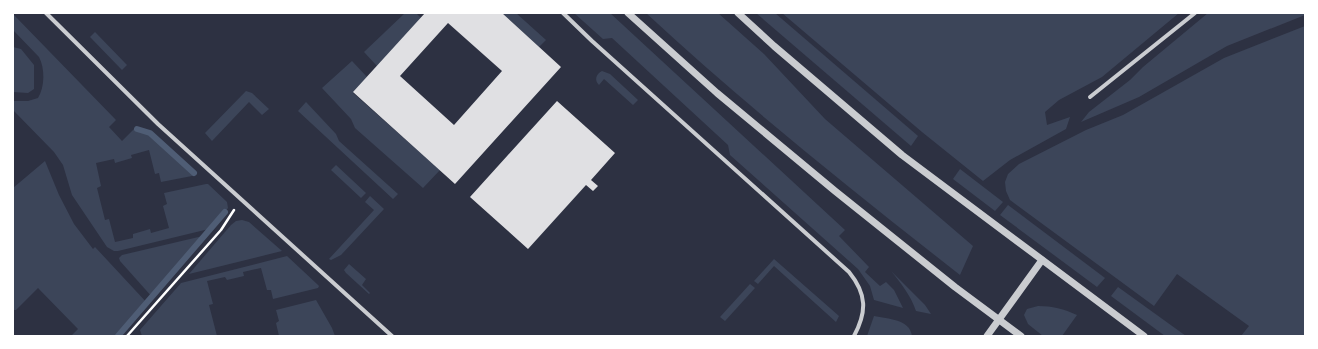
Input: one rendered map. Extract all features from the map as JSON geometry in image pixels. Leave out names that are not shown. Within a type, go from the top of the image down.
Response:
[{"type":"street","points":[[46,13],[158,124],[392,336]]},
{"type":"street","points":[[563,13],[598,47],[849,272],[856,280],[860,289],[864,307],[860,325],[854,336]]},
{"type":"street","points":[[628,13],[717,93],[835,191],[955,287],[1021,336]]},
{"type":"street","points":[[738,13],[774,46],[902,155],[1144,336]]},
{"type":"street","points":[[1090,97],[1195,13]]},
{"type":"street","points":[[987,336],[1042,260]]},
{"type":"path","points":[[127,336],[220,230],[235,209],[239,197]]},
{"type":"shaded area","points":[[405,13],[416,13],[421,18],[377,66],[364,52]]},
{"type":"shaded area","points":[[502,13],[516,13],[546,40],[539,47]]},
{"type":"shaded area","points":[[574,13],[610,13],[845,230],[839,236],[869,267],[865,272],[880,286],[886,282],[894,290],[903,308],[874,300],[870,286],[858,269],[730,155],[728,145],[612,38],[603,39]]},
{"type":"shaded area","points":[[646,13],[718,13],[764,54],[825,119],[973,246],[960,275],[761,115]]},
{"type":"shaded area","points":[[756,13],[775,13],[918,136],[911,146]]},
{"type":"shaded area","points":[[782,13],[1179,13],[1102,77],[1059,100],[1045,112],[1047,125],[1070,117],[1066,129],[1010,160],[983,181],[922,132]]},
{"type":"shaded area","points":[[1208,13],[1305,13],[1305,15],[1227,46],[1139,97],[1081,122],[1089,112],[1130,80],[1143,67]]},
{"type":"shaded area","points":[[13,14],[116,120],[109,127],[122,141],[136,127],[151,131],[197,173],[192,176],[161,182],[159,173],[155,174],[149,150],[131,155],[132,158],[115,163],[114,159],[96,163],[101,186],[97,188],[105,220],[109,219],[115,242],[133,238],[133,234],[150,229],[151,233],[169,228],[163,206],[167,204],[164,193],[206,184],[208,184],[227,202],[228,208],[213,228],[118,251],[114,251],[107,247],[72,195],[63,165],[54,152],[13,110],[13,101],[28,101],[38,98],[43,83],[43,72],[39,57],[13,30]]},
{"type":"shaded area","points":[[1305,26],[1305,336],[1241,336],[1249,326],[1177,274],[1154,306],[1010,200],[1006,191],[1005,182],[1008,174],[1019,164],[1086,130],[1123,115],[1224,58]]},
{"type":"shaded area","points":[[95,32],[127,65],[122,70],[90,37]]},
{"type":"shaded area","points":[[13,47],[21,49],[34,65],[34,89],[28,93],[13,92]]},
{"type":"shaded area","points":[[352,61],[367,77],[353,93],[440,170],[423,188],[355,128],[351,119],[322,88]]},
{"type":"shaded area","points":[[602,71],[610,74],[638,100],[633,105],[604,79],[599,85],[596,77]]},
{"type":"shaded area","points":[[246,91],[252,93],[269,109],[262,115],[249,102],[212,141],[205,133]]},
{"type":"shaded area","points":[[306,102],[336,134],[339,141],[398,194],[393,199],[298,111]]},
{"type":"shaded area","points":[[45,161],[59,195],[74,224],[93,249],[95,247],[148,304],[120,336],[71,336],[78,329],[38,288],[16,310],[13,310],[13,188]]},
{"type":"shaded area","points":[[336,165],[366,193],[361,198],[331,170]]},
{"type":"shaded area","points":[[960,169],[1003,202],[995,211],[953,179]]},
{"type":"shaded area","points":[[370,196],[384,209],[341,255],[331,260],[329,259],[374,210],[365,202]]},
{"type":"shaded area","points":[[1008,205],[1105,278],[1097,287],[1000,215]]},
{"type":"shaded area","points":[[242,220],[249,222],[282,251],[189,274],[231,225],[236,221]]},
{"type":"shaded area","points":[[207,235],[153,298],[119,258],[122,255]]},
{"type":"shaded area","points":[[287,256],[319,286],[318,288],[273,299],[271,290],[267,290],[261,268],[243,272],[244,276],[227,280],[225,277],[207,281],[213,304],[209,305],[217,336],[142,336],[140,330],[181,283]]},
{"type":"shaded area","points":[[774,259],[839,316],[836,322],[774,266],[758,284],[754,281]]},
{"type":"shaded area","points":[[349,264],[366,279],[362,285],[370,293],[369,294],[344,270]]},
{"type":"shaded area","points":[[891,271],[925,305],[931,314],[916,311],[909,295]]},
{"type":"shaded area","points":[[750,284],[755,288],[725,321],[720,317]]},
{"type":"shaded area","points":[[1118,287],[1186,336],[1165,336],[1111,296]]},
{"type":"shaded area","points":[[316,300],[335,336],[279,336],[276,323],[279,321],[276,310]]},
{"type":"shaded area","points":[[1038,306],[1058,308],[1077,315],[1062,336],[1043,336],[1028,324],[1024,315],[1027,309]]},
{"type":"shaded area","points":[[874,316],[892,319],[903,323],[910,330],[912,336],[867,336]]},
{"type":"building","points":[[425,13],[502,13],[561,67],[455,184],[353,92]],"holes":[[[448,23],[502,71],[454,125],[400,76]]]},
{"type":"building","points":[[557,101],[615,153],[591,180],[598,186],[593,191],[586,185],[528,249],[470,197]]},
{"type":"waterway","points":[[137,129],[150,133],[194,173]]},
{"type":"waterway","points":[[118,336],[225,212]]}]
